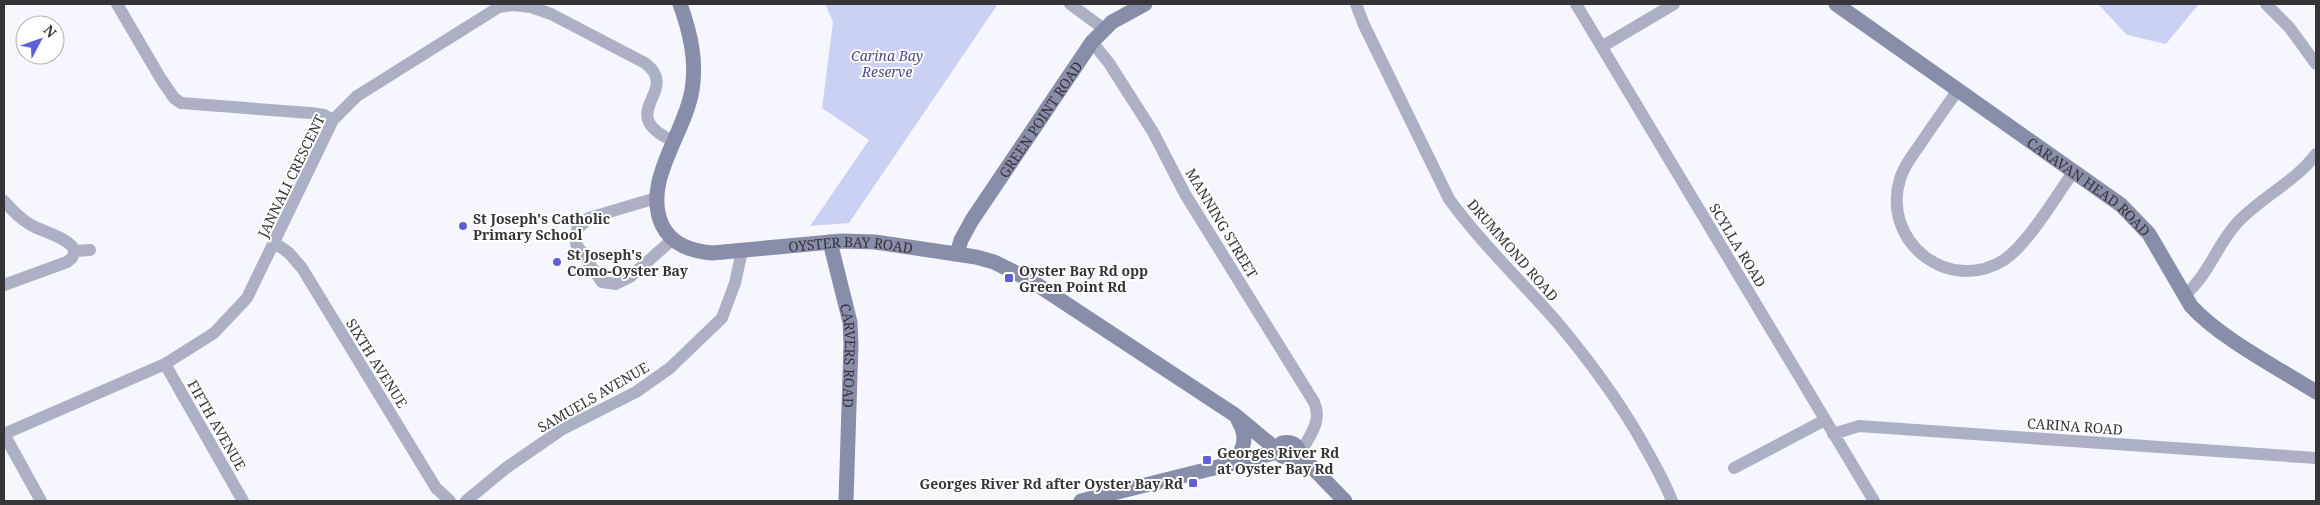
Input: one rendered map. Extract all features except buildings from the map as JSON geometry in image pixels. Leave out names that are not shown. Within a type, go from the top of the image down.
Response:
[{"type":"street","points":[[117,4],[164,85],[181,103],[310,113],[324,115],[332,120]]},
{"type":"street","name":"JANNALI CRESCENT","points":[[4,434],[165,364],[214,334],[247,298],[275,243],[332,120],[357,96],[499,7],[513,4],[531,7],[551,14],[651,67],[657,80],[656,91],[646,116],[648,124],[655,132],[675,142]]},
{"type":"street","name":"OYSTER BAY ROAD","points":[[680,4],[692,45],[694,64],[689,106],[659,180],[656,198],[658,216],[666,233],[680,246],[695,251],[742,252],[830,242],[875,242],[958,254],[994,262],[1030,280],[1235,415],[1269,431],[1282,446]]},
{"type":"street","points":[[1070,4],[1104,29]]},
{"type":"street","name":"GREEN POINT ROAD","points":[[958,254],[961,240],[972,220],[1092,42],[1119,17],[1145,4]]},
{"type":"street","name":"DRUMMOND ROAD","points":[[1356,4],[1370,39],[1449,199],[1463,218],[1558,323],[1595,370],[1625,412],[1649,453],[1672,501]]},
{"type":"street","name":"SCYLLA ROAD","points":[[1576,4],[1603,46],[1874,501]]},
{"type":"street","points":[[1603,46],[1674,4]]},
{"type":"street","name":"CARAVAN HEAD ROAD","points":[[1838,4],[2121,204],[2140,223],[2156,246],[2191,306],[2209,323],[2316,392]]},
{"type":"street","points":[[2266,4],[2289,27],[2316,64]]},
{"type":"street","name":"MANNING STREET","points":[[1092,42],[1109,63],[1148,125],[1185,194],[1308,392],[1317,409],[1315,423]]},
{"type":"street","points":[[1958,90],[1907,164],[1899,180],[1898,221],[1907,239],[1924,256],[1945,267],[1968,270],[1990,266],[2002,261],[2022,244],[2074,171]]},
{"type":"street","points":[[2185,295],[2203,278],[2237,222],[2297,174],[2316,154]]},
{"type":"street","points":[[656,198],[589,218],[578,228],[576,244],[602,282],[616,284],[630,278],[673,239]]},
{"type":"street","points":[[4,201],[30,224],[51,236],[68,241],[75,250]]},
{"type":"street","name":"CARVERS ROAD","points":[[830,242],[850,322],[852,344],[846,501]]},
{"type":"street","name":"SIXTH AVENUE","points":[[275,243],[289,253],[302,268],[436,488],[450,501]]},
{"type":"street","points":[[75,250],[90,250]]},
{"type":"street","points":[[4,285],[67,262],[72,258],[75,250]]},
{"type":"street","name":"SAMUELS AVENUE","points":[[466,501],[506,468],[561,430],[636,392],[670,368],[722,318],[735,283],[742,252]]},
{"type":"street","name":"FIFTH AVENUE","points":[[165,364],[244,501]]},
{"type":"street","points":[[1233,463],[1241,452],[1245,436],[1235,415]]},
{"type":"street","points":[[1734,468],[1825,420]]},
{"type":"street","points":[[1282,446],[1286,458],[1293,459],[1299,455],[1313,431],[1315,423]]},
{"type":"street","points":[[1081,501],[1233,463],[1282,446],[1302,435],[1315,423]]},
{"type":"street","name":"CARINA ROAD","points":[[1834,434],[1859,426],[2316,458]]},
{"type":"street","points":[[4,434],[41,501]]},
{"type":"street","points":[[1299,455],[1345,501]]},
{"type":"green space","name":"Carina Bay Reserve","points":[[825,4],[998,4],[849,223],[810,226],[869,140],[822,108],[833,22]]},
{"type":"green space","points":[[2098,4],[2199,4],[2166,44],[2127,35]]},
{"type":"place","name":"St Joseph's Catholic Primary School","points":[[463,226]]},
{"type":"place","name":"St Joseph's Como-Oyster Bay","points":[[557,262]]},
{"type":"place","name":"Oyster Bay Rd opp Green Point Rd","points":[[1009,278]]},
{"type":"place","name":"Georges River Rd at Oyster Bay Rd","points":[[1207,460]]},
{"type":"place","name":"Georges River Rd after Oyster Bay Rd","points":[[1193,483]]}]
